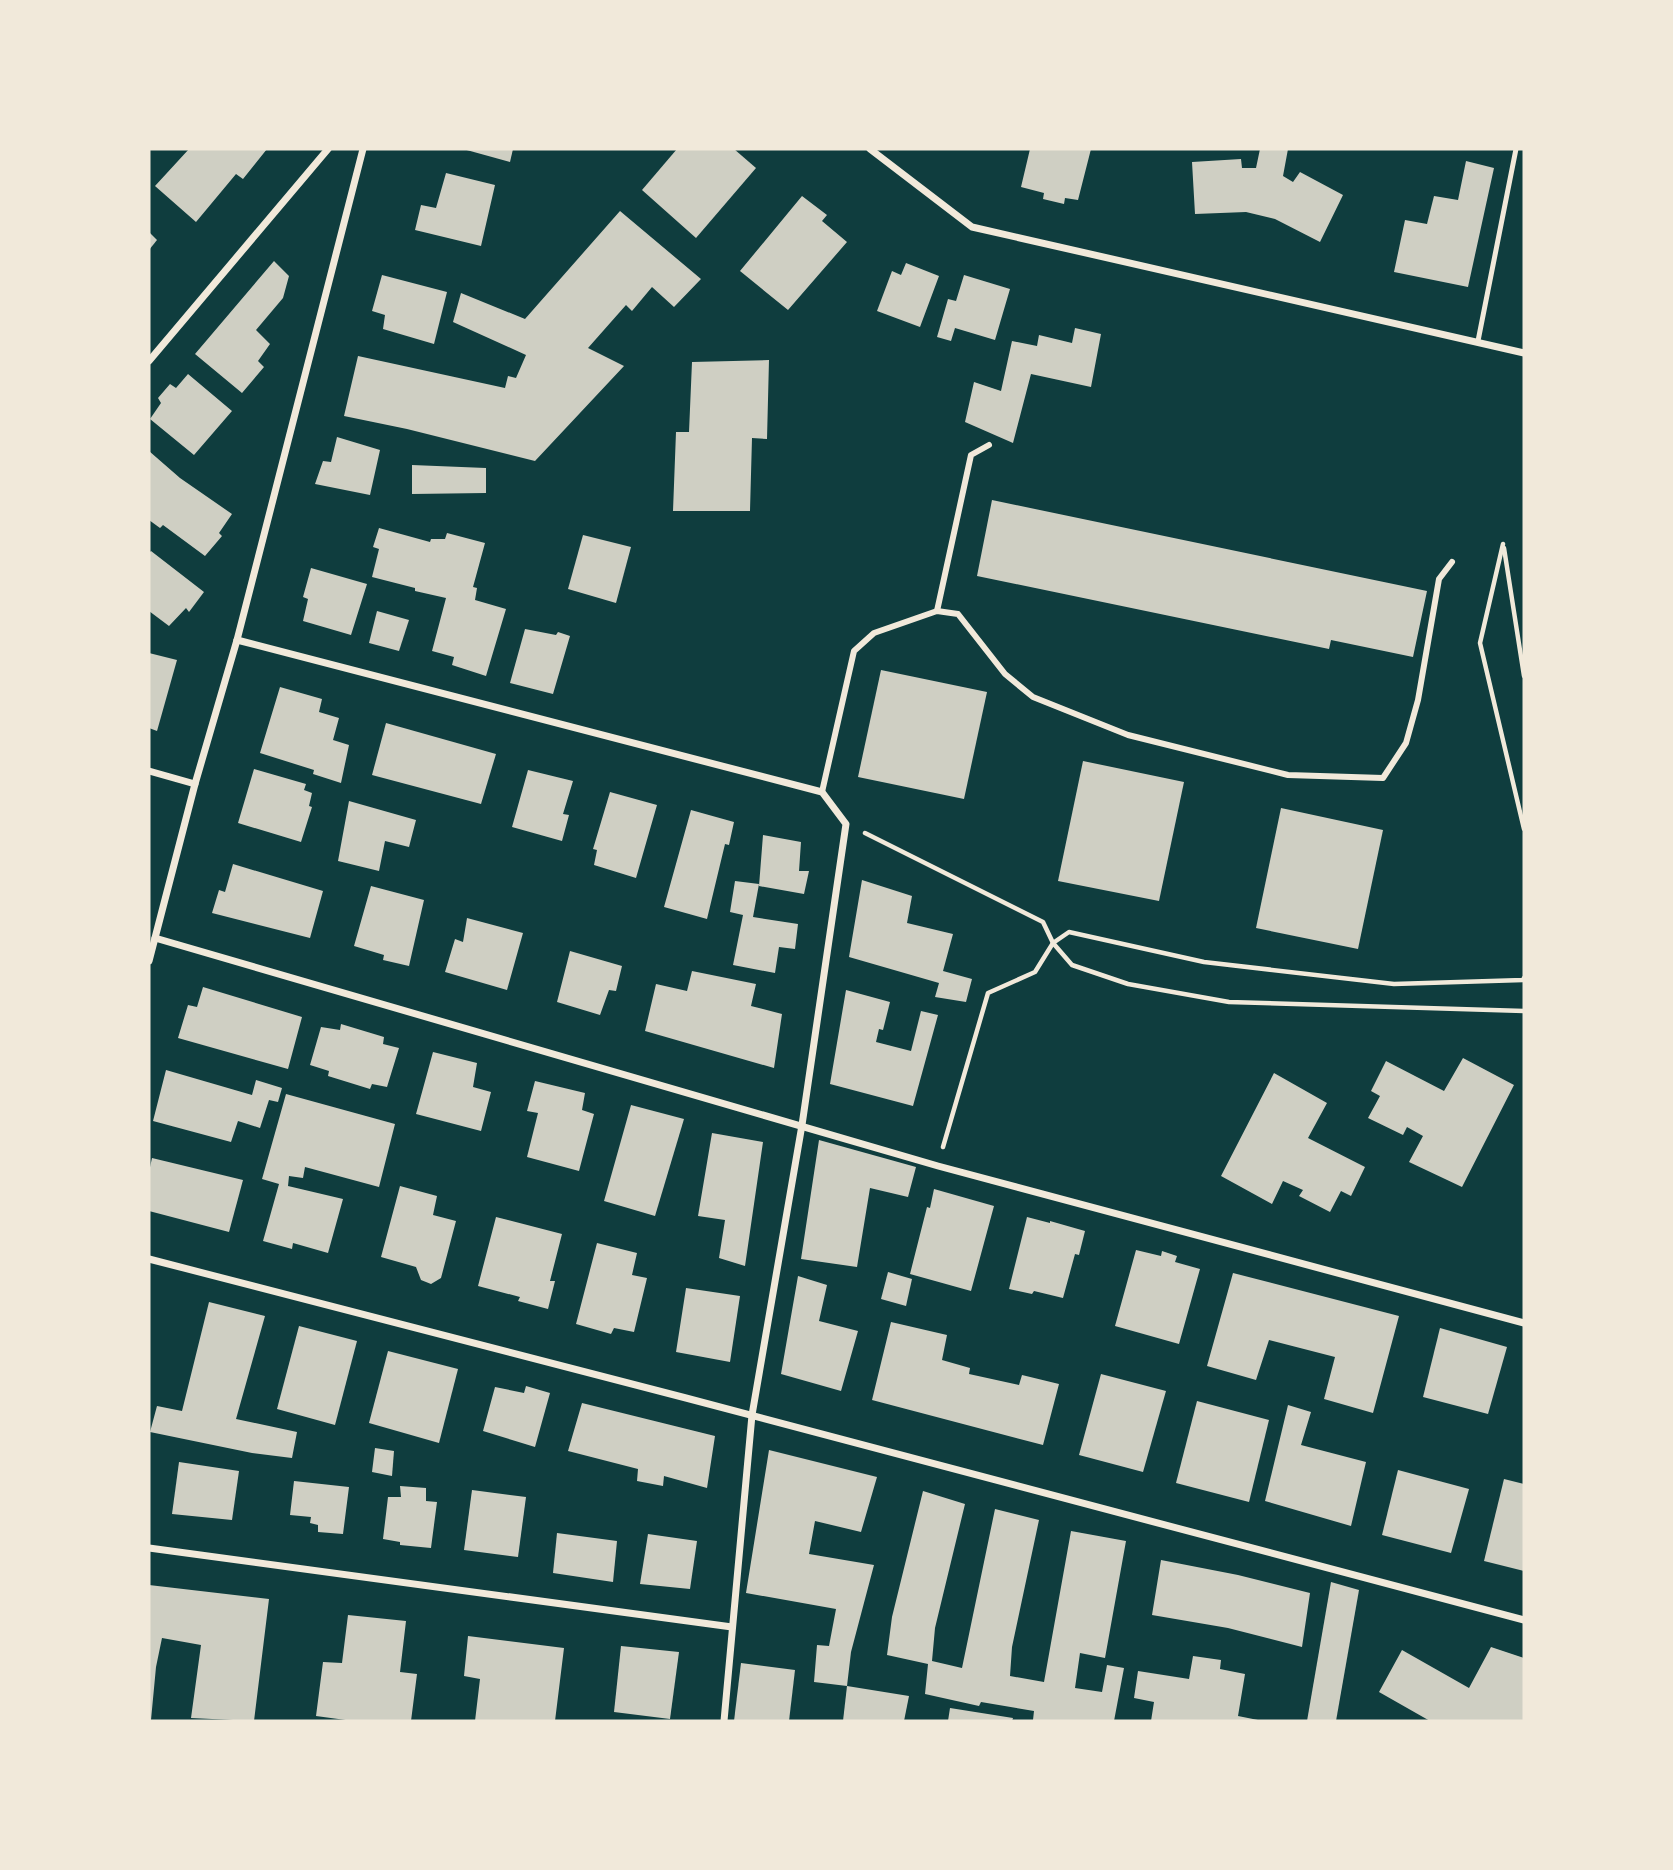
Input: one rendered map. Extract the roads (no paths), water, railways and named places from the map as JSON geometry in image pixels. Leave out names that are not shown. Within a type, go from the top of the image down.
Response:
[{"type":"street","points":[[149,361],[328,149]]},
{"type":"street","points":[[149,961],[195,784],[237,640],[363,149]]},
{"type":"street","points":[[870,149],[972,227],[1524,353]]},
{"type":"street","points":[[937,611],[971,456],[989,445]]},
{"type":"street","points":[[822,792],[855,651],[874,633],[937,611],[958,614],[1005,674],[1033,697],[1129,735],[1288,775],[1383,778],[1406,743],[1418,700],[1439,579],[1452,562]]},
{"type":"street","points":[[237,640],[822,792],[846,824],[802,1125],[752,1415],[724,1721]]},
{"type":"street","points":[[149,771],[195,784]]},
{"type":"street","points":[[155,938],[938,1166],[1524,1323]]},
{"type":"street","points":[[149,1259],[752,1415],[1524,1620]]},
{"type":"street","points":[[149,1548],[732,1627]]},
{"type":"lane","points":[[1478,341],[1516,149]]}]
